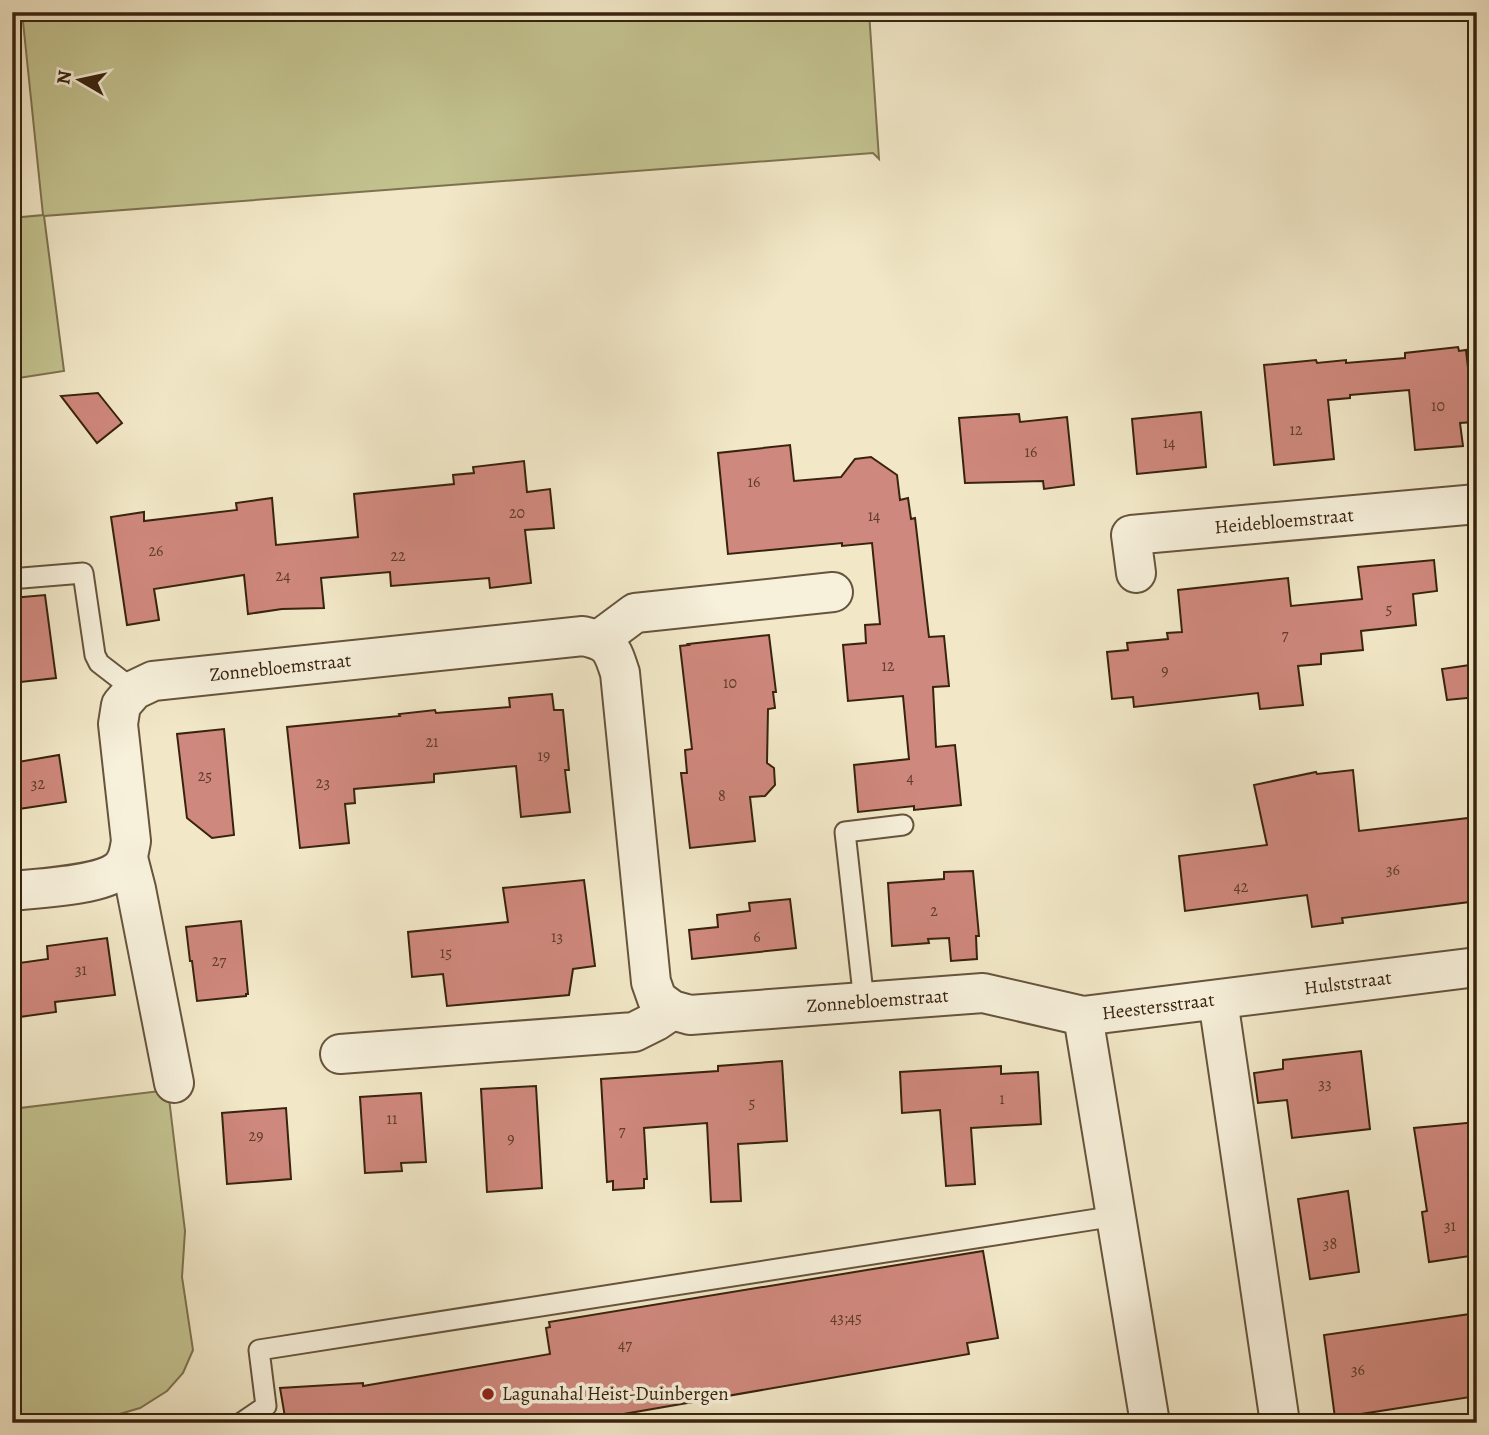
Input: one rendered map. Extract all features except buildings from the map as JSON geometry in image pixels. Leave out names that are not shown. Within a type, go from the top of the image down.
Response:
[{"type":"street","name":"Heidebloemstraat","points":[[1136,573],[1131,535],[1477,504]]},
{"type":"street","points":[[340,1054],[634,1032],[672,1010],[657,999],[651,982],[620,673],[613,652],[600,639],[635,613],[833,592]]},
{"type":"street","name":"Zonnebloemstraat","points":[[134,690],[153,681],[583,636],[600,639]]},
{"type":"street","points":[[134,690],[121,705],[118,724],[131,841],[128,858],[174,1083]]},
{"type":"street","points":[[12,891],[107,877],[120,869],[128,858]]},
{"type":"street","name":"Hulststraat","points":[[1218,1000],[1477,967]]},
{"type":"street","name":"Zonnebloemstraat","points":[[672,1010],[690,1015],[983,993],[1083,1016]]},
{"type":"street","name":"Heestersstraat","points":[[1150,1423],[1083,1016],[1218,1000],[1280,1423]]},
{"type":"lane","points":[[22,578],[83,573],[95,655],[99,663],[134,690]]},
{"type":"lane","points":[[864,1002],[845,832],[903,825]]},
{"type":"lane","points":[[241,1423],[266,1406],[259,1350],[1116,1216]]},
{"type":"green space","points":[[22,12],[869,12],[879,159],[873,153],[44,216],[64,371],[12,379],[12,218],[43,215]]},
{"type":"green space","points":[[168,1090],[185,1231],[182,1277],[193,1350],[183,1373],[167,1391],[140,1408],[89,1423],[12,1423],[12,1109]]},
{"type":"place","name":"Lagunahal Heist-Duinbergen","points":[[488,1394]]}]
